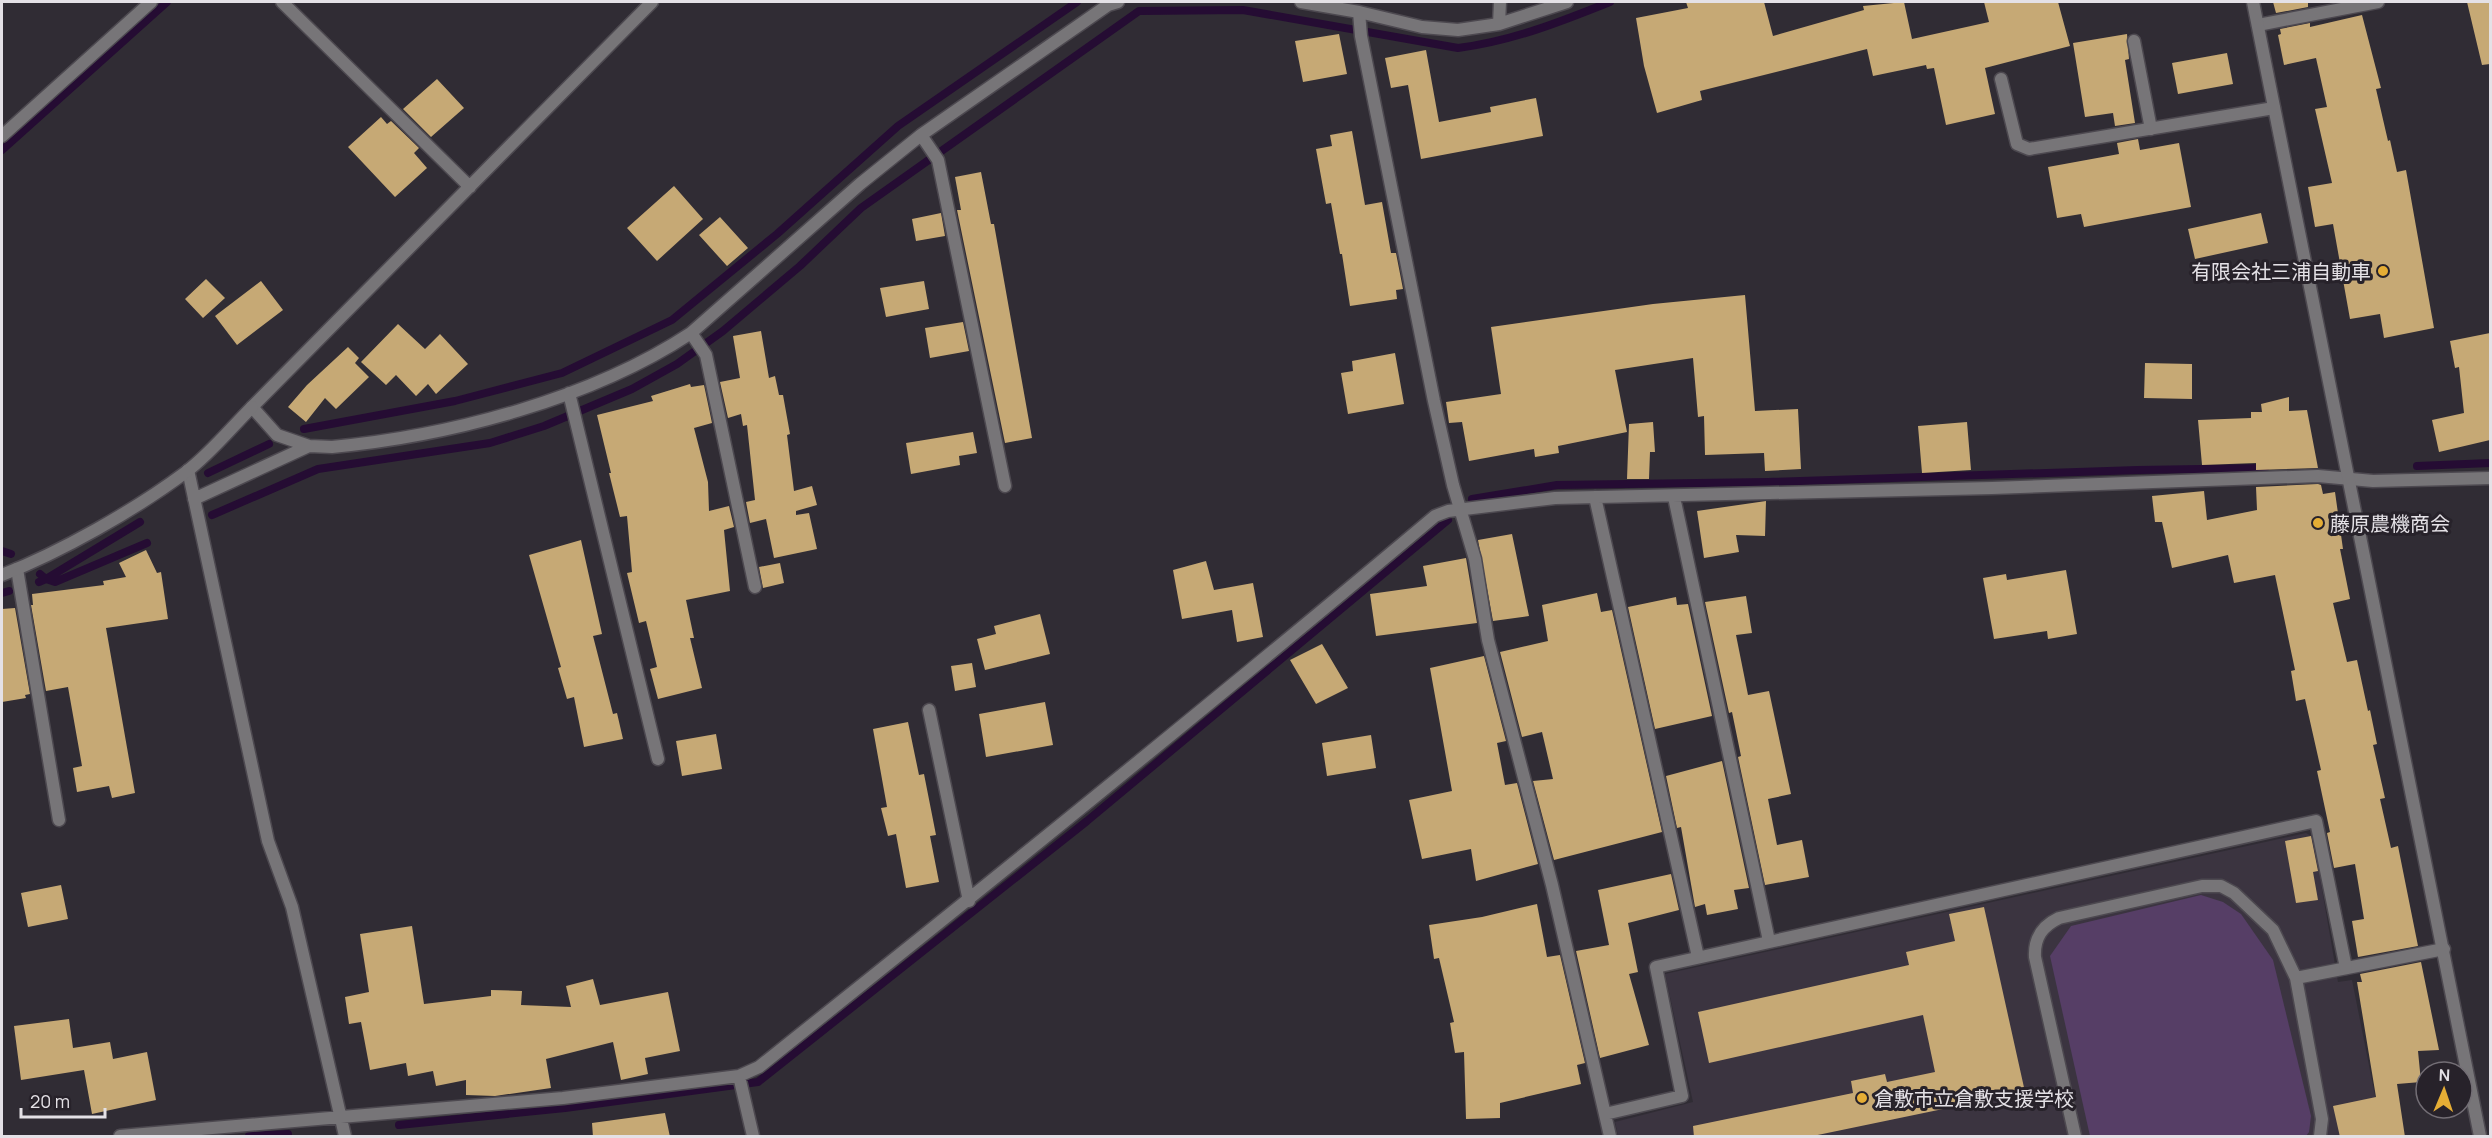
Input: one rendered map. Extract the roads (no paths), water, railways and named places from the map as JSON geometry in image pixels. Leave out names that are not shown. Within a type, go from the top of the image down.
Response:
[{"type":"street","points":[[2,136],[151,2]]},
{"type":"street","points":[[282,2],[470,187]]},
{"type":"street","points":[[2,575],[133,507],[188,470],[652,2]]},
{"type":"street","points":[[252,407],[277,435],[309,446],[354,445],[472,423],[569,393],[615,375],[663,351],[691,333],[860,184],[921,135],[1108,5],[1118,2]]},
{"type":"street","points":[[1301,2],[1360,24],[1458,30],[1499,24],[1566,2]]},
{"type":"street","points":[[1499,24],[1500,2]]},
{"type":"street","points":[[2253,2],[2480,1137]]},
{"type":"street","points":[[2258,25],[2378,2]]},
{"type":"street","points":[[1360,24],[1434,401],[1475,559],[1488,640],[1552,885],[1610,1137]]},
{"type":"street","points":[[2134,41],[2151,129]]},
{"type":"street","points":[[2001,79],[2017,144],[2029,149],[2274,108]]},
{"type":"street","points":[[921,135],[938,160],[1005,486]]},
{"type":"street","points":[[691,333],[706,355],[755,587]]},
{"type":"street","points":[[569,393],[658,759]]},
{"type":"street","points":[[194,499],[309,446]]},
{"type":"street","points":[[188,470],[268,840],[292,907],[345,1137]]},
{"type":"street","points":[[120,1137],[741,1082],[969,901],[1274,652],[1435,516],[1461,509],[1555,498],[1674,497],[2307,476],[2373,481],[2490,478]]},
{"type":"street","points":[[1595,497],[1698,957]]},
{"type":"street","points":[[1674,497],[1769,941]]},
{"type":"street","points":[[17,569],[59,820]]},
{"type":"street","points":[[929,710],[969,901]]},
{"type":"street","points":[[1605,1114],[1682,1096],[1656,967],[2316,821],[2346,968]]},
{"type":"street","points":[[2075,1137],[2035,957],[2035,944],[2049,923],[2059,918],[2202,886],[2221,886],[2234,893],[2273,930],[2296,978],[2322,1119],[2320,1137]]},
{"type":"street","points":[[2296,978],[2444,949]]},
{"type":"street","points":[[741,1082],[753,1137]]},
{"type":"waterway","points":[[2,150],[167,2]]},
{"type":"waterway","points":[[304,429],[455,401],[562,373],[672,320],[777,234],[898,126],[1077,2]]},
{"type":"waterway","points":[[212,515],[318,469],[490,443],[544,426],[632,389],[677,364],[723,331],[800,266],[861,208],[1139,11],[1243,10],[1458,48],[1517,36],[1610,2]]},
{"type":"waterway","points":[[208,473],[269,444]]},
{"type":"waterway","points":[[2417,466],[2490,463]]},
{"type":"waterway","points":[[1472,499],[1557,485],[1768,482],[2265,468]]},
{"type":"waterway","points":[[399,1125],[565,1108],[758,1082],[1087,821],[1448,520]]},
{"type":"waterway","points":[[40,574],[46,579],[140,522]]},
{"type":"waterway","points":[[39,582],[46,579],[55,582],[147,543]]},
{"type":"waterway","points":[[2,551],[11,554]]},
{"type":"waterway","points":[[2,593],[9,591]]},
{"type":"waterway","points":[[249,1136],[288,1134]]},
{"type":"place","name":"有限会社三浦自動車","points":[[2383,271]]},
{"type":"place","name":"藤原農機商会","points":[[2318,523]]},
{"type":"place","name":"倉敷市立倉敷支援学校","points":[[1862,1098]]}]
